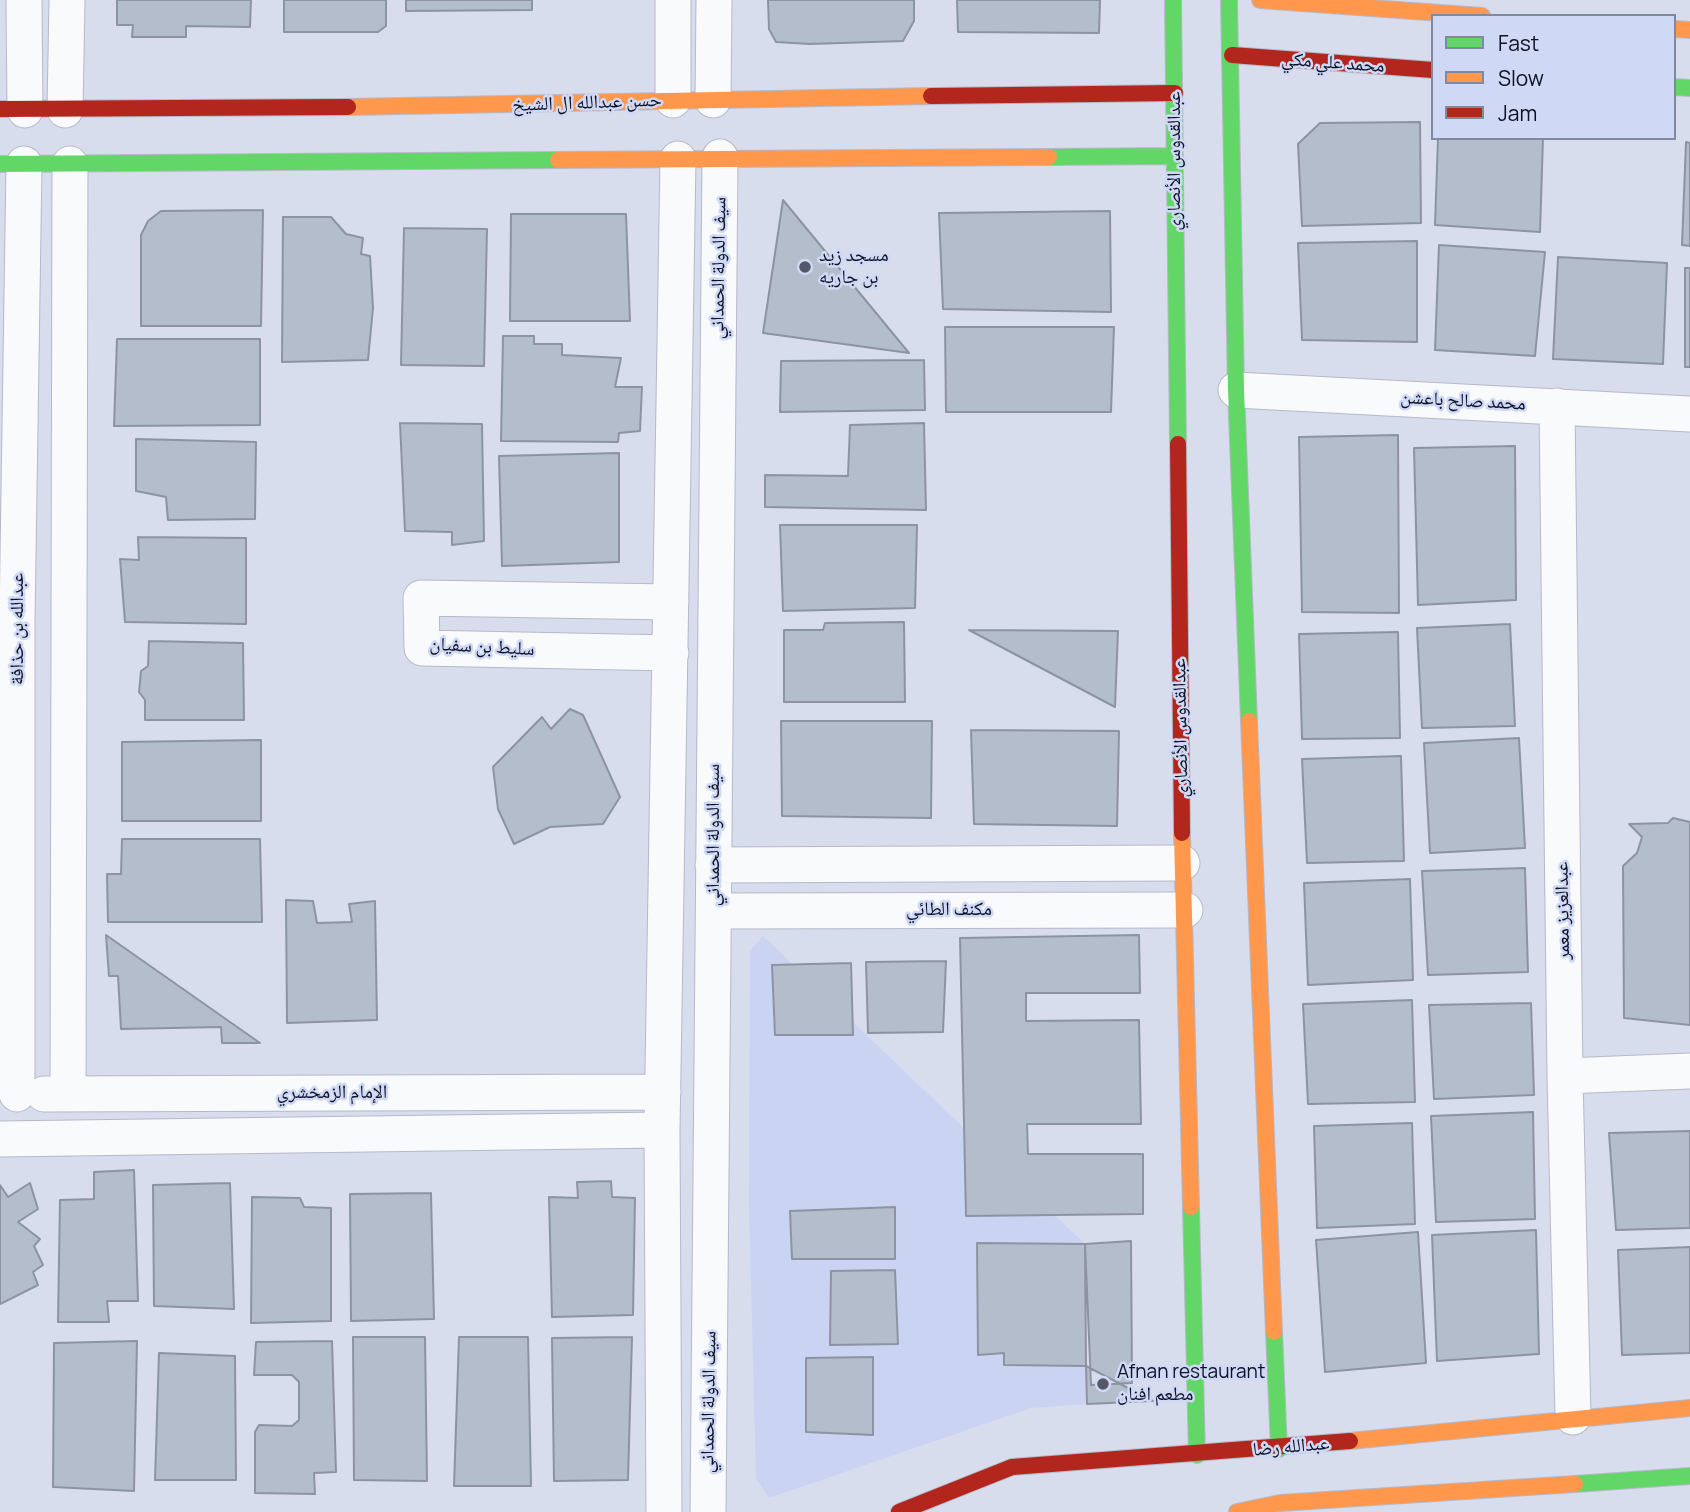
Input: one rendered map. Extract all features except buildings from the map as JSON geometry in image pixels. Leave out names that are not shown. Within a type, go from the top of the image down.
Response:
[{"type":"street","points":[[13,110],[24,0]]},
{"type":"street","points":[[65,110],[67,0]]},
{"type":"street","points":[[673,0],[673,100]]},
{"type":"street","points":[[713,100],[714,0]]},
{"type":"street","name":"عبدالقدوس الأنصاري","points":[[1173,0],[1182,863],[1197,1455]]},
{"type":"street","points":[[1229,0],[1236,390],[1279,1450]]},
{"type":"street","points":[[1260,0],[1454,14]]},
{"type":"street","name":"محمد علي مكي","points":[[1232,55],[1431,70]]},
{"type":"street","name":"حسن عبدالله ال الشيخ","points":[[13,110],[464,113],[673,100],[1175,93]]},
{"type":"street","points":[[12,164],[469,154],[678,159],[1175,156]]},
{"type":"street","name":"سيف الدولة الحمداني","points":[[708,1512],[720,157]]},
{"type":"street","points":[[664,1512],[662,1130],[678,159]]},
{"type":"street","name":"عبدالله بن حذافة","points":[[8,1094],[12,164]]},
{"type":"street","points":[[68,1094],[70,164]]},
{"type":"street","name":"محمد صالح باعشن","points":[[1236,390],[1690,414]]},
{"type":"street","name":"عبدالعزيز معمر","points":[[1557,406],[1565,1076],[1573,1417]]},
{"type":"street","name":"سليط بن سفيان","points":[[671,602],[421,598],[422,648],[671,653]]},
{"type":"street","points":[[713,865],[1182,863]]},
{"type":"street","name":"مكنف الطائي","points":[[714,911],[1185,909]]},
{"type":"street","points":[[1565,1076],[1690,1072]]},
{"type":"street","name":"الإمام الزمخشري","points":[[8,1094],[663,1092]]},
{"type":"street","points":[[0,1139],[662,1130]]},
{"type":"street","name":"عبدالله رضا","points":[[899,1512],[1012,1467],[1279,1450],[1573,1417],[1690,1408]]},
{"type":"street","points":[[1237,1512],[1690,1476]]},
{"type":"shaded area","points":[[763,936],[1085,1244],[1087,1404],[1031,1408],[769,1498],[756,1478],[749,1205],[750,951]]},
{"type":"traffic: fast","points":[[1173,0],[1178,444]]},
{"type":"traffic: fast","points":[[1229,0],[1236,390],[1249,721]]},
{"type":"traffic: fast","points":[[1676,87],[1690,88]]},
{"type":"traffic: fast","points":[[1049,157],[1175,156]]},
{"type":"traffic: fast","points":[[0,164],[558,160]]},
{"type":"traffic: fast","points":[[1191,1207],[1197,1455]]},
{"type":"traffic: fast","points":[[1274,1332],[1279,1449]]},
{"type":"traffic: fast","points":[[1575,1484],[1690,1476]]},
{"type":"traffic: slow","points":[[1260,0],[1454,14]]},
{"type":"traffic: slow","points":[[1676,29],[1690,30]]},
{"type":"traffic: slow","points":[[348,107],[931,96]]},
{"type":"traffic: slow","points":[[558,160],[1049,157]]},
{"type":"traffic: slow","points":[[1249,721],[1274,1332]]},
{"type":"traffic: slow","points":[[1182,833],[1191,1207]]},
{"type":"traffic: slow","points":[[1350,1441],[1690,1408]]},
{"type":"traffic: slow","points":[[1237,1512],[1280,1503],[1575,1484]]},
{"type":"traffic: jam","points":[[1232,55],[1431,70]]},
{"type":"traffic: jam","points":[[931,96],[1175,93]]},
{"type":"traffic: jam","points":[[0,109],[348,107]]},
{"type":"traffic: jam","points":[[1178,444],[1182,833]]},
{"type":"traffic: jam","points":[[899,1512],[1012,1467],[1350,1441]]},
{"type":"place","name":"مسجد زيد بن جاريه","points":[[805,267]]},
{"type":"place","name":"Afnan restaurant مطعم افنان","points":[[1103,1384]]}]
